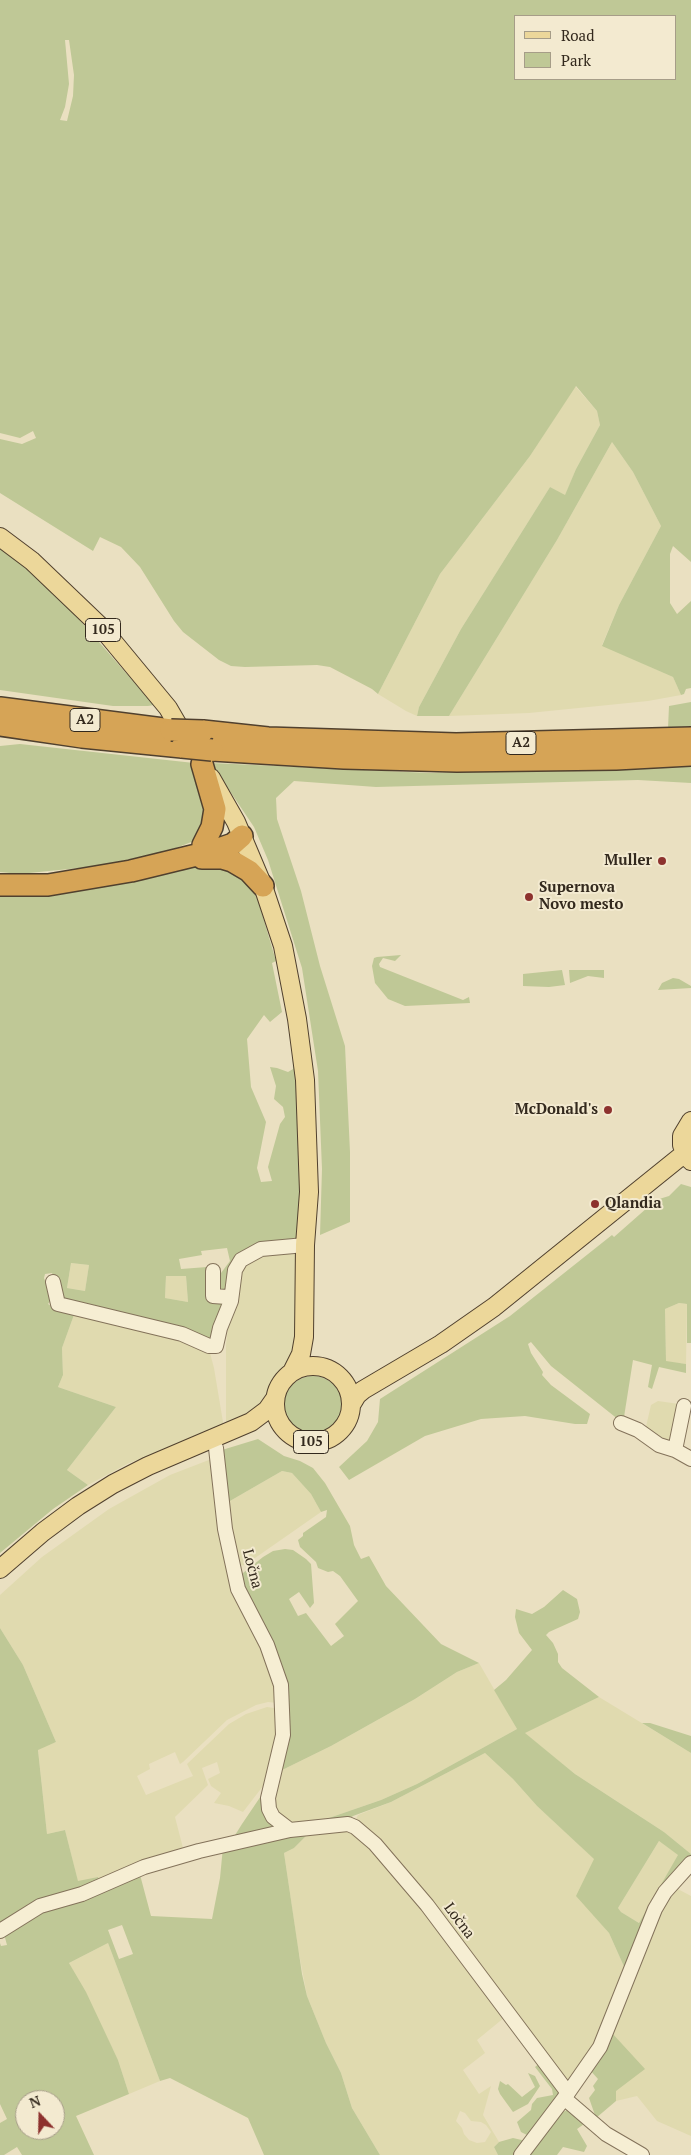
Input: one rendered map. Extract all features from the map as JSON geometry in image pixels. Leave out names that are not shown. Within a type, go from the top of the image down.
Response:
[{"type":"highway","name":"A2","points":[[0,708],[176,738],[207,757],[457,761],[691,755]]},
{"type":"highway","name":"A2","points":[[0,725],[82,737],[176,738],[203,731],[268,738],[456,744],[691,738]]},
{"type":"highway","points":[[0,741],[23,738],[62,742],[82,737]]},
{"type":"highway","points":[[190,854],[212,828],[215,809],[207,757]]},
{"type":"highway","points":[[0,885],[48,885],[88,880],[190,854],[226,836],[242,836]]},
{"type":"highway","points":[[190,854],[232,861],[249,871],[263,886]]},
{"type":"main road","name":"105","points":[[0,536],[32,561],[101,627],[207,757],[263,886],[283,946],[304,1071],[309,1192],[305,1245],[304,1337],[301,1354],[292,1372],[283,1379],[277,1389],[274,1400],[275,1412],[280,1424],[288,1433]]},
{"type":"main road","points":[[351,1405],[363,1390],[441,1344],[494,1307],[688,1157],[682,1136],[691,1121]]},
{"type":"main road","points":[[304,1337],[310,1350],[345,1382],[350,1393],[351,1405]]},
{"type":"main road","points":[[292,1372],[303,1367],[314,1366],[358,1380],[407,1364]]},
{"type":"main road","name":"105","points":[[216,1443],[260,1417],[274,1400]]},
{"type":"main road","name":"105","points":[[0,1569],[43,1532],[78,1506],[113,1484],[148,1466],[216,1443],[258,1426],[271,1426],[288,1433],[298,1440],[322,1441],[334,1436],[343,1428],[349,1417],[351,1405]]},
{"type":"street","points":[[54,1282],[58,1304],[182,1334],[209,1346],[216,1346],[220,1328],[231,1300],[235,1270],[241,1260],[261,1249],[305,1245]]},
{"type":"street","points":[[213,1271],[213,1296],[227,1297],[231,1300]]},
{"type":"street","points":[[675,1450],[684,1406]]},
{"type":"street","points":[[621,1423],[638,1430],[659,1445],[675,1450],[691,1459]]},
{"type":"street","name":"Ločna","points":[[216,1443],[225,1529],[238,1589],[267,1645],[281,1685],[283,1735],[268,1798],[269,1809],[273,1817],[290,1830]]},
{"type":"street","name":"Ločna","points":[[0,1931],[40,1906],[82,1894],[144,1868],[199,1851],[290,1830],[348,1824],[355,1827],[375,1844],[427,1905],[566,2096],[606,2134],[642,2155]]},
{"type":"street","points":[[521,2155],[600,2047],[655,1910],[665,1892],[691,1863]]},
{"type":"shaded area","points":[[575,386],[597,411],[600,425],[576,469],[565,496],[550,487],[461,629],[419,707],[417,716],[406,711],[378,694],[440,574],[530,456]]},
{"type":"shaded area","points":[[612,442],[633,472],[661,526],[619,605],[602,645],[673,677],[681,695],[648,701],[529,713],[449,716],[557,540]]},
{"type":"shaded area","points":[[300,1247],[296,1354],[278,1374],[271,1396],[261,1411],[226,1425],[226,1345],[228,1327],[234,1311],[237,1270],[255,1253]]},
{"type":"shaded area","points":[[71,1263],[89,1265],[85,1291],[67,1288]]},
{"type":"shaded area","points":[[166,1276],[186,1276],[188,1302],[165,1298]]},
{"type":"shaded area","points":[[679,1303],[687,1304],[686,1364],[666,1362],[665,1309]]},
{"type":"shaded area","points":[[75,1312],[171,1335],[206,1349],[210,1353],[214,1368],[224,1428],[129,1463],[88,1485],[67,1470],[116,1407],[58,1387],[63,1375],[62,1348]]},
{"type":"shaded area","points":[[658,1401],[679,1404],[671,1444],[645,1431],[651,1405]]},
{"type":"shaded area","points":[[214,1458],[222,1521],[271,1658],[277,1703],[268,1702],[256,1705],[227,1720],[180,1764],[175,1752],[149,1764],[150,1769],[137,1776],[146,1795],[193,1776],[187,1764],[229,1724],[246,1714],[267,1707],[274,1708],[281,1718],[270,1777],[243,1812],[229,1806],[214,1803],[221,1793],[211,1786],[208,1779],[220,1773],[217,1762],[202,1768],[208,1785],[175,1817],[184,1852],[100,1883],[98,1877],[78,1882],[65,1830],[47,1834],[38,1749],[56,1742],[23,1665],[0,1628],[0,1595],[42,1557],[109,1509],[170,1475]]},
{"type":"shaded area","points":[[282,1471],[292,1473],[311,1494],[321,1512],[245,1565],[238,1566],[223,1505]]},
{"type":"shaded area","points":[[479,1663],[517,1729],[417,1784],[381,1800],[326,1819],[317,1824],[283,1823],[270,1800],[276,1773],[331,1746],[415,1699],[457,1672]]},
{"type":"shaded area","points":[[599,1697],[691,1753],[691,1854],[664,1832],[575,1774],[524,1733]]},
{"type":"shaded area","points":[[485,1753],[513,1779],[537,1806],[595,1859],[594,1915],[609,1933],[626,1971],[605,2026],[572,2080],[565,2083],[355,1821],[358,1815],[391,1802]]},
{"type":"shaded area","points":[[349,1829],[373,1847],[407,1886],[505,2017],[477,2040],[485,2053],[463,2070],[479,2094],[491,2086],[483,2115],[499,2142],[494,2147],[498,2155],[380,2155],[352,2108],[341,2073],[326,2043],[307,1996],[298,1948],[284,1853],[294,1848],[310,1832]],"holes":[[[460,2111],[465,2113],[471,2121],[481,2122],[491,2132],[485,2142],[477,2143],[469,2140],[464,2134],[456,2121]]]},
{"type":"shaded area","points":[[659,1841],[679,1855],[639,1923],[621,1912],[618,1908]]},
{"type":"shaded area","points":[[674,1887],[691,1896],[691,2136],[657,2121],[637,2096],[616,2101],[611,2032],[652,1930]]},
{"type":"shaded area","points":[[108,1943],[160,2081],[129,2094],[118,2060],[69,1963]]},
{"type":"green space","points":[[0,0],[691,0],[691,562],[673,546],[670,554],[670,603],[677,614],[691,601],[691,688],[686,689],[684,694],[681,695],[673,677],[602,646],[619,605],[661,526],[633,472],[612,442],[557,540],[449,716],[417,716],[419,707],[461,629],[550,487],[565,495],[576,469],[600,425],[597,411],[576,386],[530,456],[440,574],[378,694],[330,667],[317,665],[245,667],[231,666],[219,660],[183,632],[140,567],[121,547],[100,537],[93,551],[0,493],[0,439],[22,444],[36,438],[33,431],[20,438],[0,433]],"holes":[[[65,40],[69,40],[74,75],[73,96],[67,121],[60,120],[65,107],[69,84]]]},
{"type":"green space","points":[[0,546],[29,569],[71,610],[154,705],[113,706],[0,690]]},
{"type":"green space","points":[[691,702],[691,726],[668,728],[669,706]]},
{"type":"green space","points":[[20,744],[194,763],[210,810],[194,841],[168,851],[99,866],[19,874],[0,872],[0,746]]},
{"type":"green space","points":[[211,763],[430,773],[691,764],[691,783],[638,780],[376,787],[294,781],[276,798],[277,819],[301,891],[320,966],[345,1046],[350,1152],[350,1222],[320,1235],[322,1169],[318,1071],[302,968],[268,860],[254,827]]},
{"type":"green space","points":[[197,863],[238,869],[255,890],[276,961],[272,963],[282,1012],[270,1022],[264,1015],[247,1039],[251,1087],[266,1122],[257,1168],[261,1182],[272,1181],[268,1167],[280,1124],[285,1117],[283,1107],[274,1099],[276,1086],[270,1067],[288,1072],[293,1069],[292,1039],[299,1069],[301,1240],[250,1250],[232,1290],[217,1293],[218,1277],[230,1261],[227,1248],[201,1251],[202,1255],[179,1259],[181,1269],[207,1267],[210,1291],[225,1301],[213,1341],[98,1310],[96,1306],[65,1303],[52,1273],[45,1274],[44,1278],[52,1299],[48,1304],[61,1312],[75,1312],[62,1348],[63,1375],[58,1387],[116,1407],[67,1470],[88,1485],[53,1509],[0,1553],[0,891]],"holes":[[[71,1263],[89,1265],[85,1291],[67,1288]],[[166,1276],[186,1276],[188,1302],[165,1298]]]},
{"type":"green space","points":[[401,955],[395,961],[383,958],[379,964],[380,967],[463,1000],[469,997],[470,1003],[405,1006],[388,999],[375,983],[372,966],[374,958]]},
{"type":"green space","points":[[562,970],[565,985],[549,987],[523,986],[523,974]]},
{"type":"green space","points":[[569,970],[604,970],[604,978],[588,976],[570,983]]},
{"type":"green space","points":[[673,978],[679,979],[691,986],[691,988],[658,990],[662,983]]},
{"type":"green space","points":[[681,1184],[691,1187],[691,1343],[687,1343],[687,1304],[679,1303],[665,1309],[666,1361],[686,1364],[686,1373],[659,1367],[652,1389],[648,1387],[652,1365],[633,1360],[624,1417],[619,1420],[551,1366],[531,1342],[528,1344],[531,1353],[543,1372],[542,1375],[551,1385],[590,1414],[587,1424],[575,1424],[525,1416],[481,1419],[425,1436],[349,1480],[339,1467],[367,1441],[378,1422],[380,1399],[510,1316],[612,1235],[614,1237],[656,1200],[669,1196]]},
{"type":"green space","points":[[307,1376],[319,1376],[334,1384],[342,1399],[342,1411],[334,1426],[319,1434],[307,1434],[292,1426],[284,1411],[284,1399],[292,1384]]},
{"type":"green space","points":[[258,1439],[284,1456],[313,1468],[325,1483],[350,1526],[354,1545],[361,1559],[369,1556],[386,1586],[441,1644],[479,1663],[457,1672],[415,1699],[331,1746],[276,1773],[286,1724],[241,1580],[243,1573],[273,1551],[293,1550],[306,1559],[311,1564],[314,1603],[310,1608],[299,1592],[289,1599],[298,1616],[306,1613],[331,1646],[344,1636],[335,1624],[358,1601],[340,1576],[333,1571],[328,1572],[318,1568],[316,1562],[300,1547],[298,1540],[303,1536],[303,1533],[326,1517],[327,1510],[321,1512],[311,1494],[292,1473],[282,1471],[223,1505],[222,1450]]},
{"type":"green space","points":[[563,1590],[577,1599],[580,1612],[578,1619],[546,1635],[553,1643],[558,1654],[558,1662],[562,1668],[599,1697],[525,1733],[575,1774],[664,1832],[691,1854],[691,1858],[626,1971],[609,1933],[576,1896],[594,1859],[537,1806],[513,1779],[485,1753],[391,1802],[349,1819],[317,1824],[417,1784],[517,1729],[494,1690],[506,1680],[532,1650],[519,1633],[515,1617],[516,1609],[532,1614],[544,1607]],"holes":[[[659,1841],[678,1855],[639,1923],[621,1912],[618,1908]]]},
{"type":"green space","points":[[0,1628],[23,1665],[56,1742],[38,1750],[47,1834],[65,1830],[78,1881],[98,1877],[100,1883],[0,1927]]},
{"type":"green space","points":[[642,1723],[650,1723],[691,1736],[691,1753]]},
{"type":"green space","points":[[265,1790],[281,1828],[232,1840],[242,1824]]},
{"type":"green space","points":[[310,1832],[294,1848],[284,1853],[302,1974],[307,1996],[326,2043],[341,2073],[352,2108],[380,2155],[264,2155],[248,2118],[170,2078],[160,2081],[108,1943],[69,1963],[86,1992],[118,2060],[129,2094],[76,2116],[94,2155],[22,2155],[17,2147],[4,2155],[0,2155],[0,2123],[7,2119],[0,2104],[0,1943],[1,1946],[7,1945],[4,1934],[28,1915],[139,1871],[151,1916],[212,1919],[220,1878],[223,1847]],"holes":[[[122,1925],[133,1954],[119,1959],[108,1930]]]},
{"type":"green space","points":[[611,2032],[645,2069],[616,2091],[616,2101],[596,2118],[589,2098],[595,2090],[593,2086],[598,2079],[589,2069]]},
{"type":"green space","points":[[541,2062],[561,2093],[536,2130],[527,2135],[521,2132],[517,2122],[531,2110],[532,2104],[537,2098],[553,2095],[552,2089],[535,2067]]},
{"type":"green space","points":[[528,2073],[535,2076],[540,2086],[528,2104],[513,2112],[500,2094],[498,2089],[500,2081],[506,2085],[508,2084],[522,2097],[535,2087]]},
{"type":"green space","points":[[571,2110],[587,2122],[577,2129],[587,2146],[584,2152],[563,2147],[557,2155],[529,2155],[561,2113]]},
{"type":"green space","points":[[513,2138],[526,2141],[513,2155],[498,2155],[494,2147],[499,2142]]},
{"type":"place","name":"Muller","points":[[662,861]]},
{"type":"place","name":"Supernova Novo mesto","points":[[529,897]]},
{"type":"place","name":"McDonald's","points":[[608,1110]]},
{"type":"place","name":"Qlandia","points":[[595,1204]]}]
